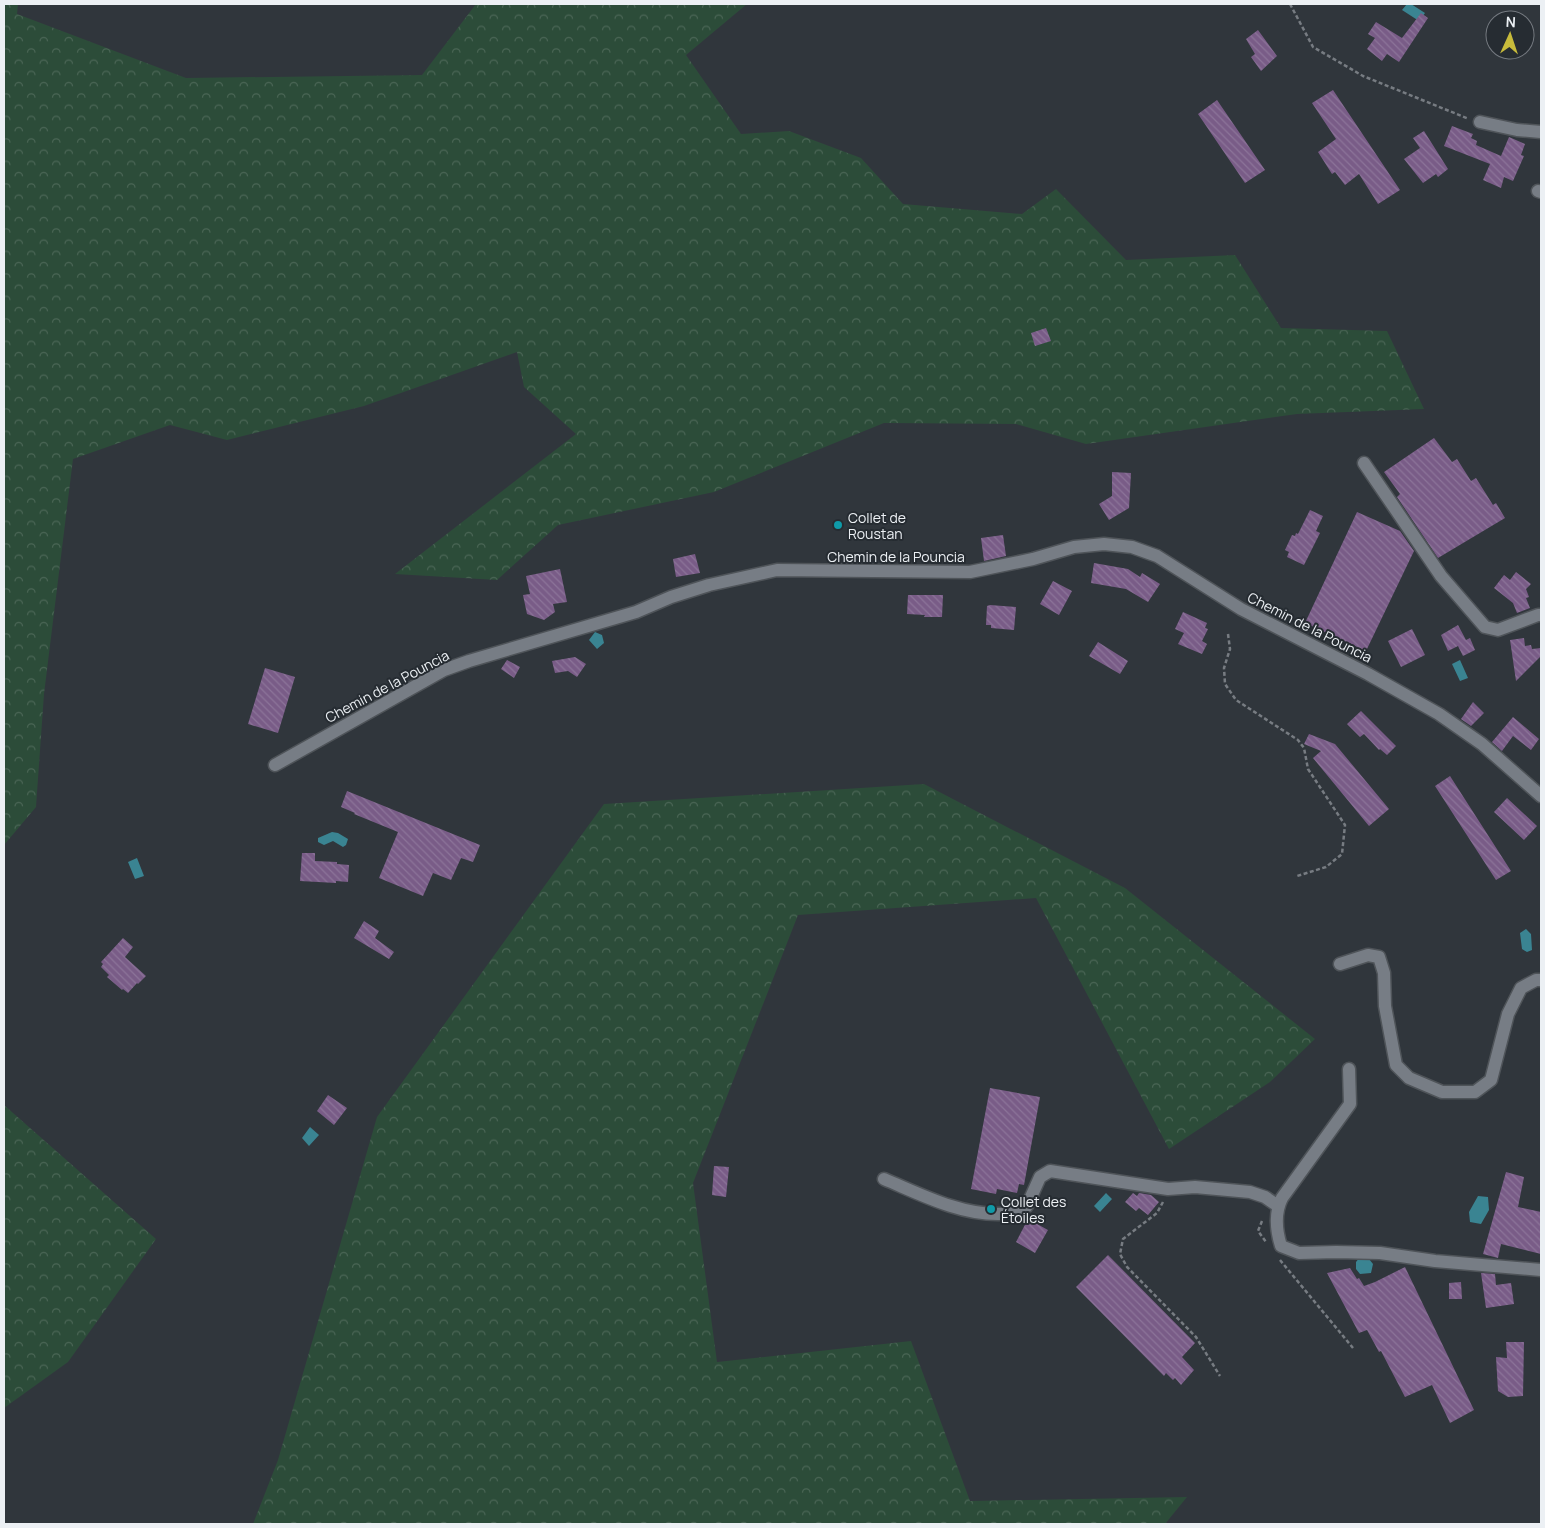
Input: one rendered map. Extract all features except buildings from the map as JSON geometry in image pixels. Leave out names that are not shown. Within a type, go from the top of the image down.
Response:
[{"type":"street","points":[[1480,122],[1517,130],[1541,132]]},
{"type":"street","points":[[1364,463],[1441,576],[1485,626],[1498,630],[1541,615]]},
{"type":"street","name":"Chemin de la Pouncia","points":[[276,765],[444,670],[636,612],[671,597],[708,585],[777,570],[970,572],[1033,559],[1074,547],[1104,544],[1132,547],[1157,556],[1241,609],[1368,674],[1438,714],[1466,731],[1494,753],[1541,796]]},
{"type":"street","points":[[1340,964],[1368,955],[1379,958],[1384,973],[1384,1006],[1396,1065],[1409,1078],[1442,1092],[1475,1092],[1491,1080],[1508,1014],[1521,988],[1536,980],[1541,980]]},
{"type":"street","points":[[1348,1069],[1350,1104],[1276,1204],[1276,1229],[1281,1246],[1299,1254],[1336,1252],[1380,1253],[1435,1261],[1541,1270]]},
{"type":"street","points":[[884,1180],[934,1200],[975,1213],[1002,1214],[1027,1206],[1040,1176],[1050,1171],[1168,1189],[1195,1187],[1250,1192],[1276,1204]]},
{"type":"path","points":[[1290,4],[1313,47],[1363,76],[1425,103],[1480,122]]},
{"type":"path","points":[[1228,634],[1230,650],[1224,668],[1225,684],[1236,700],[1298,740],[1304,748],[1308,769],[1345,825],[1342,854],[1326,867],[1297,876]]},
{"type":"path","points":[[1168,1189],[1157,1212],[1123,1239],[1120,1254],[1127,1267],[1196,1337],[1220,1376]]},
{"type":"path","points":[[1269,1246],[1258,1231],[1264,1214],[1276,1204]]},
{"type":"path","points":[[1274,1254],[1353,1348]]},
{"type":"green space","points":[[4,4],[18,4],[17,14],[186,78],[422,75],[476,4],[747,4],[686,55],[741,134],[789,131],[861,158],[903,204],[1022,214],[1056,189],[1126,260],[1235,255],[1281,328],[1387,331],[1424,409],[1297,414],[1086,444],[1016,424],[884,423],[714,492],[558,525],[497,580],[395,574],[576,434],[524,387],[517,352],[364,406],[227,440],[170,425],[73,459],[44,694],[36,807],[4,845]]},
{"type":"green space","points":[[924,784],[1125,888],[1315,1039],[1270,1082],[1169,1149],[1036,898],[798,915],[693,1183],[717,1362],[911,1341],[970,1501],[1187,1497],[1165,1524],[253,1524],[278,1460],[377,1117],[604,804]]},
{"type":"green space","points":[[4,1105],[156,1239],[68,1362],[4,1408]]},
{"type":"water","points":[[1407,4],[1411,4],[1425,13],[1419,21],[1402,10]]},
{"type":"water","points":[[595,632],[602,635],[604,643],[597,649],[589,640]]},
{"type":"water","points":[[1460,660],[1468,678],[1460,681],[1452,664]]},
{"type":"water","points":[[332,832],[348,839],[346,845],[343,847],[333,841],[324,845],[318,842],[318,838]]},
{"type":"water","points":[[137,858],[144,876],[135,879],[128,862]]},
{"type":"water","points":[[1526,929],[1531,934],[1532,950],[1527,952],[1522,949],[1520,933]]},
{"type":"water","points":[[310,1127],[319,1135],[309,1146],[302,1138]]},
{"type":"water","points":[[1106,1193],[1112,1199],[1100,1212],[1094,1206]]},
{"type":"water","points":[[1478,1196],[1488,1197],[1489,1210],[1481,1224],[1470,1222],[1469,1212]]},
{"type":"water","points":[[1360,1257],[1369,1259],[1373,1264],[1371,1273],[1360,1274],[1356,1269],[1356,1262]]},
{"type":"place","name":"Collet de Roustan","points":[[838,525]]},
{"type":"place","name":"Collet des Étoiles","points":[[991,1209]]}]
